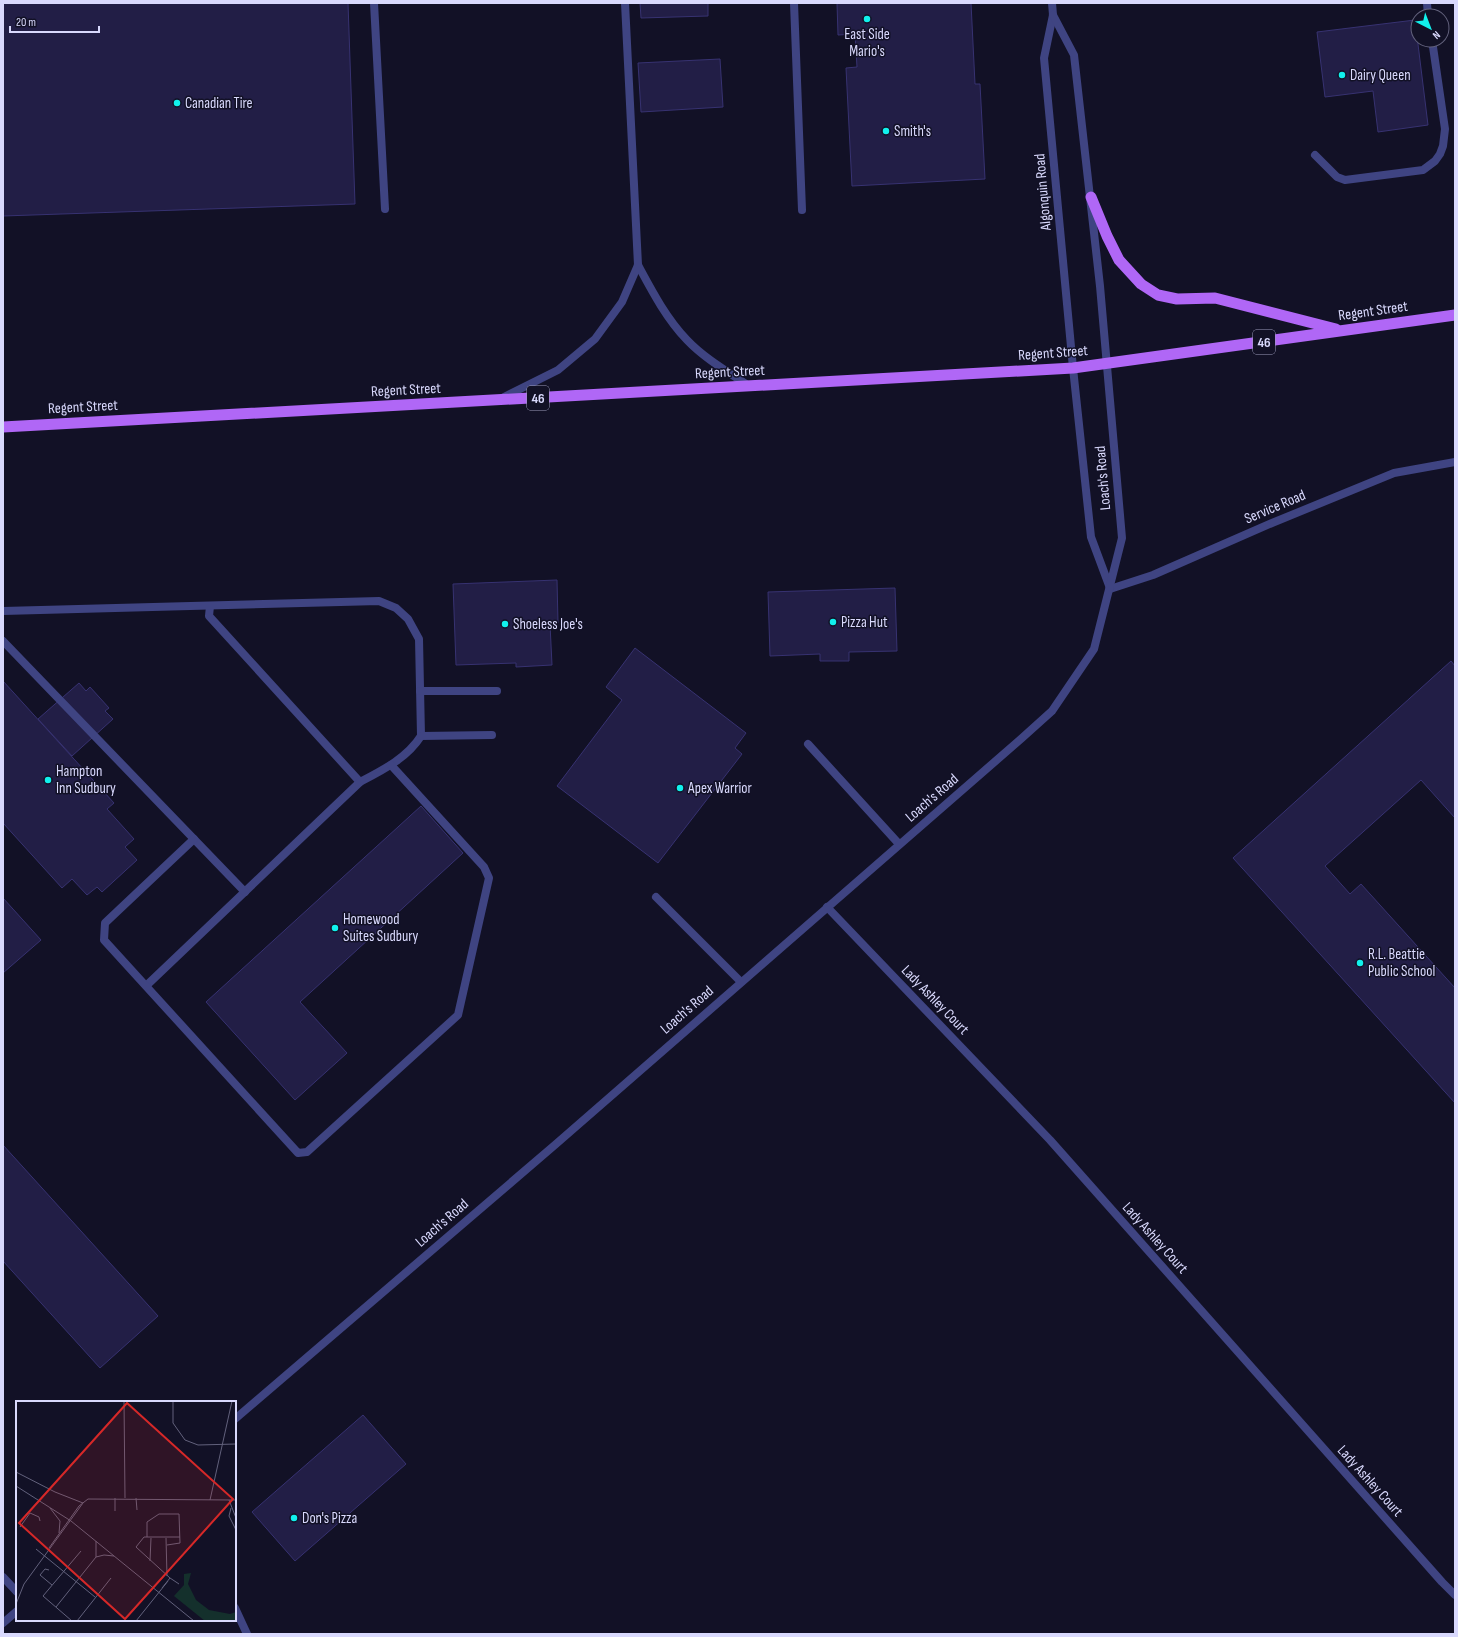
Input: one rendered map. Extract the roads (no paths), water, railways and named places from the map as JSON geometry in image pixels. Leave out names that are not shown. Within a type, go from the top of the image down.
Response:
[{"type":"main road","points":[[1091,197],[1107,236],[1119,260],[1141,284],[1158,295],[1177,299],[1215,298],[1342,331]]},
{"type":"main road","name":"Regent Street","points":[[3,427],[1073,368],[1455,315]]},
{"type":"street","points":[[374,3],[385,209]]},
{"type":"street","points":[[626,3],[638,265],[661,308],[687,340],[719,366],[749,386]]},
{"type":"street","points":[[794,3],[802,210]]},
{"type":"street","name":"Algonquin Road","points":[[1052,3],[1053,15],[1044,58],[1073,368]]},
{"type":"street","name":"Algonquin Road","points":[[1053,15],[1074,55],[1091,197],[1107,364]]},
{"type":"street","points":[[1315,155],[1337,177],[1345,180],[1423,170],[1435,161],[1443,146],[1445,129],[1433,48]]},
{"type":"street","points":[[500,400],[558,370],[595,339],[622,302],[638,265]]},
{"type":"street","name":"Loach's Road","points":[[236,1418],[562,1138],[1052,711],[1094,649],[1122,538],[1107,364]]},
{"type":"street","name":"Loach's Road","points":[[1073,368],[1091,537],[1110,589]]},
{"type":"street","name":"Service Road","points":[[1110,589],[1153,575],[1272,523],[1394,473],[1455,462]]},
{"type":"street","points":[[3,611],[379,601],[396,608],[408,619],[419,639],[421,736],[414,747],[391,765],[360,782],[146,985]]},
{"type":"street","points":[[210,606],[209,616],[360,782]]},
{"type":"street","points":[[3,641],[245,892]]},
{"type":"street","points":[[420,691],[497,691]]},
{"type":"street","points":[[421,736],[492,735]]},
{"type":"street","points":[[808,744],[899,844]]},
{"type":"street","points":[[194,839],[105,923],[104,940],[298,1153],[308,1152],[458,1015],[488,878],[484,867],[391,765]]},
{"type":"street","points":[[656,897],[741,982]]},
{"type":"street","name":"Lady Ashley Court","points":[[827,907],[1050,1140],[1455,1595]]},
{"type":"street","points":[[3,1577],[16,1591]]},
{"type":"street","points":[[236,1610],[248,1634]]},
{"type":"street","points":[[3,1623],[16,1612]]},
{"type":"place","name":"East Side Mario's","points":[[867,19]]},
{"type":"place","name":"Dairy Queen","points":[[1342,75]]},
{"type":"place","name":"Canadian Tire","points":[[177,103]]},
{"type":"place","name":"Smith's","points":[[886,131]]},
{"type":"place","name":"Pizza Hut","points":[[833,622]]},
{"type":"place","name":"Shoeless Joe's","points":[[505,624]]},
{"type":"place","name":"Hampton Inn Sudbury","points":[[48,780]]},
{"type":"place","name":"Apex Warrior","points":[[680,788]]},
{"type":"place","name":"Homewood Suites Sudbury","points":[[335,928]]},
{"type":"place","name":"R.L. Beattie Public School","points":[[1360,963]]},
{"type":"place","name":"Don's Pizza","points":[[294,1518]]}]
